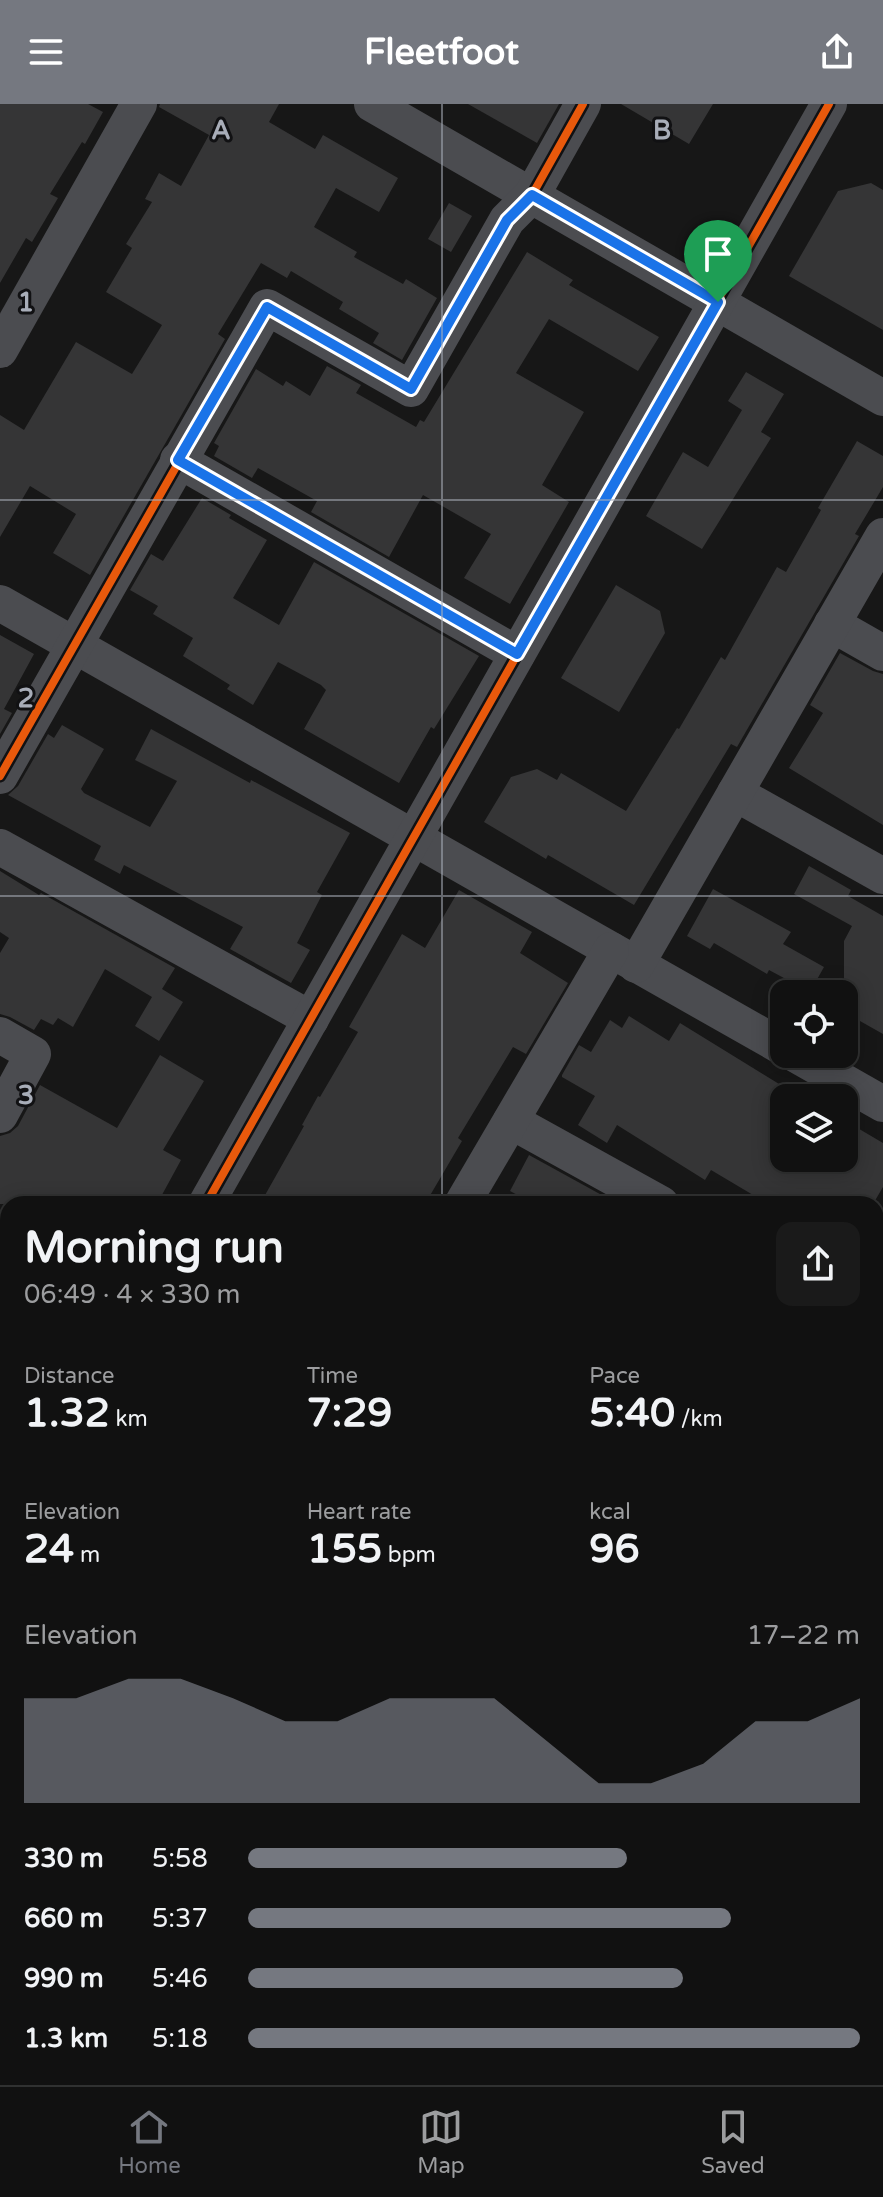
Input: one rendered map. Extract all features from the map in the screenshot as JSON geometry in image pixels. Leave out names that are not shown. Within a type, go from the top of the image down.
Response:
[{"type":"street","points":[[0,350],[139,104]]},
{"type":"street","points":[[374,104],[883,398]]},
{"type":"street","points":[[0,776],[267,307],[411,389],[507,220],[532,195],[583,104]]},
{"type":"street","points":[[211,1196],[829,104]]},
{"type":"street","points":[[178,460],[517,654]]},
{"type":"street","points":[[467,1196],[511,1121],[735,793],[883,536]]},
{"type":"street","points":[[0,603],[770,1040]]},
{"type":"street","points":[[832,624],[883,653]]},
{"type":"street","points":[[735,793],[883,876]]},
{"type":"street","points":[[0,847],[311,1019]]},
{"type":"street","points":[[0,1035],[33,1054],[0,1115]]},
{"type":"street","points":[[820,1068],[883,1104]]},
{"type":"street","points":[[511,1121],[647,1196]]},
{"type":"building","points":[[0,104],[88,104],[103,112],[50,194],[58,198],[32,242],[26,238],[0,283]]},
{"type":"building","points":[[160,104],[279,104],[269,122],[315,149],[323,135],[398,178],[379,212],[336,188],[314,227],[357,252],[354,257],[403,284],[406,279],[437,298],[402,360],[373,343],[379,333],[339,309],[343,302],[291,271],[287,278],[261,263],[218,334],[225,339],[90,575],[53,553],[76,514],[30,486],[0,537],[0,415],[24,430],[76,342],[132,374],[162,325],[106,292],[132,248],[126,244],[152,202],[145,199],[159,173],[181,186],[209,135],[159,107]]},
{"type":"building","points":[[468,104],[559,104],[537,143]]},
{"type":"building","points":[[621,104],[713,104],[689,144]]},
{"type":"building","points":[[871,183],[883,190],[883,330],[789,276],[838,191]]},
{"type":"building","points":[[449,203],[472,216],[451,252],[428,239]]},
{"type":"building","points":[[527,252],[573,280],[569,285],[659,337],[638,371],[549,319],[516,373],[584,412],[542,485],[569,502],[510,604],[464,578],[491,534],[423,495],[389,557],[311,512],[317,501],[258,468],[252,478],[214,456],[219,446],[214,443],[256,369],[283,386],[286,381],[310,396],[327,366],[361,385],[356,393],[416,427],[420,420],[424,422]]},
{"type":"building","points":[[746,372],[784,394],[761,432],[771,438],[702,549],[646,516],[683,452],[708,467],[742,410],[728,401]]},
{"type":"building","points":[[857,441],[883,456],[883,487],[855,534],[859,536],[737,747],[731,744],[634,905],[484,822],[511,777],[537,769],[557,780],[561,773],[626,811],[721,657],[725,660],[777,567],[786,572]]},
{"type":"building","points":[[202,498],[267,540],[233,598],[279,625],[314,562],[479,656],[434,729],[431,727],[399,783],[304,729],[326,690],[321,685],[278,662],[253,705],[227,689],[230,685],[183,656],[193,638],[153,614],[158,606],[130,590],[151,554],[163,561]]},
{"type":"building","points":[[616,585],[660,611],[665,633],[619,712],[561,678]]},
{"type":"building","points":[[0,635],[34,654],[4,709],[12,713],[0,734]]},
{"type":"building","points":[[840,653],[883,674],[883,825],[789,768],[823,713],[810,705]]},
{"type":"building","points":[[62,725],[104,749],[81,789],[84,793],[150,827],[177,781],[135,760],[151,729],[350,833],[317,892],[322,895],[297,943],[310,950],[291,983],[230,949],[243,927],[124,865],[120,874],[94,860],[101,846],[8,795],[18,786],[48,734],[54,738]]},
{"type":"building","points":[[809,866],[851,890],[848,896],[883,916],[883,1034],[858,1020],[858,980],[844,980],[844,941],[852,926],[794,894]]},
{"type":"building","points":[[0,871],[175,968],[162,989],[183,1002],[159,1041],[135,1026],[152,997],[105,969],[73,1027],[58,1018],[53,1025],[41,1019],[34,1030],[0,1014],[0,953],[9,938],[0,932]]},
{"type":"building","points":[[713,889],[791,932],[783,944],[824,967],[817,980],[788,980],[769,970],[767,974],[714,943],[710,949],[687,936]]},
{"type":"building","points":[[459,890],[532,932],[520,953],[568,983],[526,1054],[513,1047],[458,1138],[462,1141],[430,1196],[265,1196],[318,1096],[358,1032],[349,1027],[402,934],[425,948]]},
{"type":"building","points":[[629,1016],[669,1041],[680,1023],[779,1084],[770,1084],[770,1172],[858,1172],[858,1128],[883,1143],[883,1187],[878,1196],[755,1196],[711,1170],[705,1180],[617,1125],[607,1143],[578,1125],[595,1096],[562,1075],[579,1045],[591,1052],[610,1020],[622,1028]]},
{"type":"building","points":[[160,1055],[204,1081],[163,1150],[181,1160],[161,1196],[0,1196],[0,1136],[18,1126],[40,1085],[117,1128]]},
{"type":"building","points":[[529,1155],[603,1196],[519,1196],[510,1191]]},
{"type":"cycle path","points":[[0,776],[267,307],[411,389],[507,220],[532,195],[583,104]]},
{"type":"cycle path","points":[[211,1196],[829,104]]},
{"type":"route","points":[[532,195],[718,302],[517,654],[178,460],[267,307],[411,389],[507,220],[532,195]]}]
